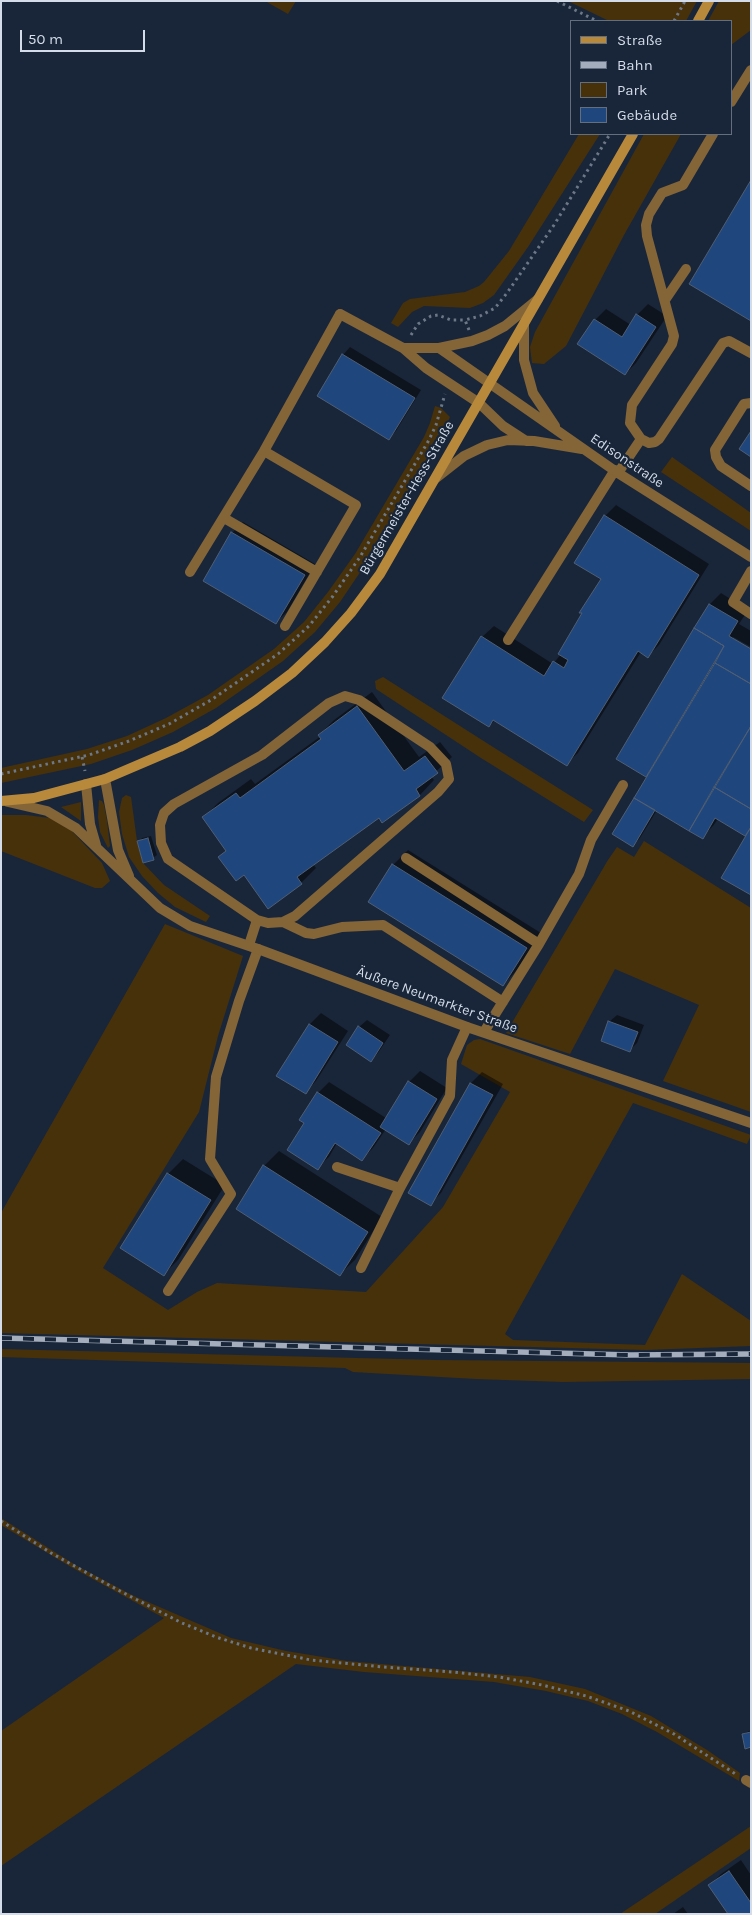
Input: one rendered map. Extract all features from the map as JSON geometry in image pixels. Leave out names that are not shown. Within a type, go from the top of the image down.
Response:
[{"type":"main road","points":[[699,20],[709,1]]},
{"type":"main road","name":"Bürgermeister-Hess-Straße","points":[[105,779],[180,746],[210,731],[244,710],[292,673],[325,642],[351,613],[380,574],[632,135]]},
{"type":"main road","name":"Äußere Neumarkter Straße","points":[[3,801],[34,798],[105,779]]},
{"type":"street","points":[[732,100],[751,70]]},
{"type":"street","points":[[712,135],[684,184],[662,193],[649,214],[646,225],[647,236],[674,336],[672,344],[632,406],[630,423],[641,439],[649,443],[655,442],[659,439],[723,343],[729,341],[751,354]]},
{"type":"street","points":[[665,300],[686,270]]},
{"type":"street","points":[[403,348],[439,348],[472,341],[505,326],[539,298]]},
{"type":"street","points":[[190,572],[264,451],[340,314],[403,348],[426,368],[479,403],[503,426],[526,441]]},
{"type":"street","points":[[524,324],[524,360],[533,393],[558,431]]},
{"type":"street","name":"Edisonstraße","points":[[439,348],[617,472],[751,557]]},
{"type":"street","points":[[751,403],[744,404],[715,450],[716,457],[721,466],[751,486]]},
{"type":"street","points":[[508,640],[617,472],[641,439]]},
{"type":"street","points":[[436,478],[464,456],[487,445],[508,440],[585,450]]},
{"type":"street","points":[[264,451],[356,505],[285,626]]},
{"type":"street","points":[[224,518],[317,572]]},
{"type":"street","points":[[751,571],[733,602],[751,614]]},
{"type":"street","points":[[345,696],[359,700],[430,747],[446,764],[449,779],[438,792],[295,916],[283,922],[268,923],[258,920],[168,858],[161,842],[160,825],[164,814],[174,804],[262,754],[329,703],[345,696]]},
{"type":"street","name":"Äußere Neumarkter Straße","points":[[105,779],[118,850],[129,877]]},
{"type":"street","name":"Äußere Neumarkter Straße","points":[[86,784],[90,824],[98,848]]},
{"type":"street","points":[[484,1032],[539,944],[579,874],[591,840],[623,784]]},
{"type":"street","name":"Äußere Neumarkter Straße","points":[[3,801],[36,807],[56,815],[76,828],[147,896],[174,918],[190,926],[253,947],[484,1032],[751,1123]]},
{"type":"street","points":[[406,858],[539,944]]},
{"type":"street","points":[[168,1292],[230,1194],[210,1159],[216,1077],[239,1001],[258,920]]},
{"type":"street","points":[[283,922],[306,933],[314,934],[342,927],[383,925],[503,1002]]},
{"type":"street","points":[[361,1268],[400,1188],[450,1096],[452,1060],[467,1026]]},
{"type":"street","points":[[337,1167],[400,1188]]},
{"type":"path","points":[[558,1],[595,20]]},
{"type":"path","points":[[675,20],[685,1]]},
{"type":"path","points":[[403,348],[418,324],[424,319],[438,315],[451,320],[466,320]]},
{"type":"path","points":[[1,1521],[51,1554],[101,1581],[182,1623],[216,1637],[251,1648],[310,1660],[499,1677],[542,1684],[586,1696],[629,1711],[674,1734],[748,1782]]},
{"type":"green space","points":[[265,1],[296,1],[288,14]]},
{"type":"green space","points":[[568,1],[697,1],[687,20],[607,20]]},
{"type":"green space","points":[[719,1],[751,1],[751,30],[732,44],[732,20],[709,20]]},
{"type":"green space","points":[[578,135],[599,135],[528,247],[494,295],[483,303],[470,308],[424,306],[412,312],[398,327],[391,323],[403,303],[410,299],[465,292],[479,286],[509,251]]},
{"type":"green space","points":[[643,135],[680,135],[624,235],[566,346],[544,364],[532,363],[530,347],[535,332]]},
{"type":"green space","points":[[435,406],[441,408],[450,417],[367,562],[340,602],[315,632],[283,661],[216,708],[173,732],[132,750],[91,764],[1,783],[1,768],[87,749],[127,736],[166,718],[208,695],[274,649],[304,622],[355,554],[424,437]]},
{"type":"green space","points":[[672,457],[751,513],[751,531],[661,472]]},
{"type":"green space","points":[[383,677],[593,810],[584,822],[481,758],[376,689],[375,681]]},
{"type":"green space","points":[[126,795],[131,797],[137,841],[143,863],[164,885],[210,916],[206,922],[175,907],[158,893],[142,876],[129,857],[122,834],[119,812],[122,798]]},
{"type":"green space","points":[[99,800],[104,805],[107,821],[110,846],[108,848],[100,832],[98,817]]},
{"type":"green space","points":[[81,802],[81,821],[61,807]]},
{"type":"green space","points":[[1,815],[26,815],[50,818],[68,827],[102,863],[110,881],[102,888],[95,888],[1,851]]},
{"type":"green space","points":[[644,841],[751,908],[751,1112],[663,1081],[699,1005],[615,969],[570,1054],[506,1033],[617,847],[634,857]]},
{"type":"green space","points":[[165,924],[243,956],[218,1036],[199,1112],[103,1268],[168,1310],[197,1292],[217,1283],[366,1292],[443,1207],[510,1092],[461,1064],[467,1045],[474,1040],[480,1039],[751,1135],[747,1144],[633,1103],[505,1334],[513,1340],[645,1345],[682,1274],[751,1321],[751,1346],[646,1350],[1,1333],[1,1213]]},
{"type":"green space","points":[[1,1349],[437,1360],[751,1363],[751,1379],[564,1382],[476,1379],[353,1372],[345,1368],[1,1357]]},
{"type":"green space","points":[[1,1518],[77,1566],[134,1596],[231,1638],[286,1651],[347,1661],[530,1677],[585,1689],[651,1716],[707,1750],[740,1773],[739,1781],[657,1732],[622,1714],[588,1701],[494,1682],[364,1672],[296,1664],[1,1866],[1,1731],[164,1618],[71,1567],[1,1525]]},
{"type":"green space","points":[[751,1826],[751,1848],[655,1914],[620,1914]]},
{"type":"building","points":[[751,180],[751,321],[689,284]]},
{"type":"building","points":[[636,314],[656,327],[625,375],[577,344],[594,319],[622,337]]},
{"type":"building","points":[[342,354],[415,398],[389,440],[317,396]]},
{"type":"building","points":[[751,431],[751,457],[739,449]]},
{"type":"building","points":[[604,515],[699,575],[648,658],[638,651],[567,766],[493,720],[489,727],[442,698],[481,636],[544,676],[553,661],[564,668],[568,660],[558,654],[582,613],[579,613],[601,579],[574,563]]},
{"type":"building","points":[[231,532],[305,575],[276,624],[203,581]]},
{"type":"building","points":[[709,604],[738,621],[729,636],[751,649],[751,684],[715,663],[724,646],[694,628]]},
{"type":"building","points":[[694,628],[724,646],[646,777],[616,759]]},
{"type":"building","points":[[715,663],[751,684],[751,726],[689,831],[634,798]]},
{"type":"building","points":[[357,706],[404,771],[425,756],[438,773],[416,789],[420,796],[382,823],[379,818],[297,877],[302,884],[268,909],[244,875],[236,881],[218,857],[226,851],[202,817],[236,793],[240,798],[321,739],[318,735]]},
{"type":"building","points":[[751,726],[751,809],[714,787]]},
{"type":"building","points":[[714,787],[751,809],[751,827],[745,836],[715,818],[703,839],[689,831]]},
{"type":"building","points":[[634,798],[655,810],[633,847],[612,834]]},
{"type":"building","points":[[751,827],[751,895],[721,878]]},
{"type":"building","points":[[148,838],[154,860],[143,863],[137,841]]},
{"type":"building","points":[[392,864],[527,948],[503,986],[368,902]]},
{"type":"building","points":[[608,1021],[638,1032],[630,1052],[601,1041]]},
{"type":"building","points":[[309,1024],[338,1042],[306,1094],[276,1076]]},
{"type":"building","points":[[358,1026],[383,1043],[371,1062],[346,1045]]},
{"type":"building","points":[[408,1081],[437,1099],[409,1145],[380,1127]]},
{"type":"building","points":[[470,1083],[493,1095],[431,1206],[408,1193]]},
{"type":"building","points":[[317,1092],[381,1133],[362,1161],[335,1143],[318,1170],[287,1150],[304,1123],[299,1120]]},
{"type":"building","points":[[263,1165],[368,1232],[340,1276],[236,1209]]},
{"type":"building","points":[[167,1173],[211,1200],[164,1276],[120,1248]]},
{"type":"building","points":[[751,1732],[751,1747],[745,1749],[742,1734]]},
{"type":"building","points":[[729,1871],[751,1903],[751,1914],[728,1914],[708,1885]]},
{"type":"railway","points":[[1,1338],[630,1355],[751,1354]]}]
